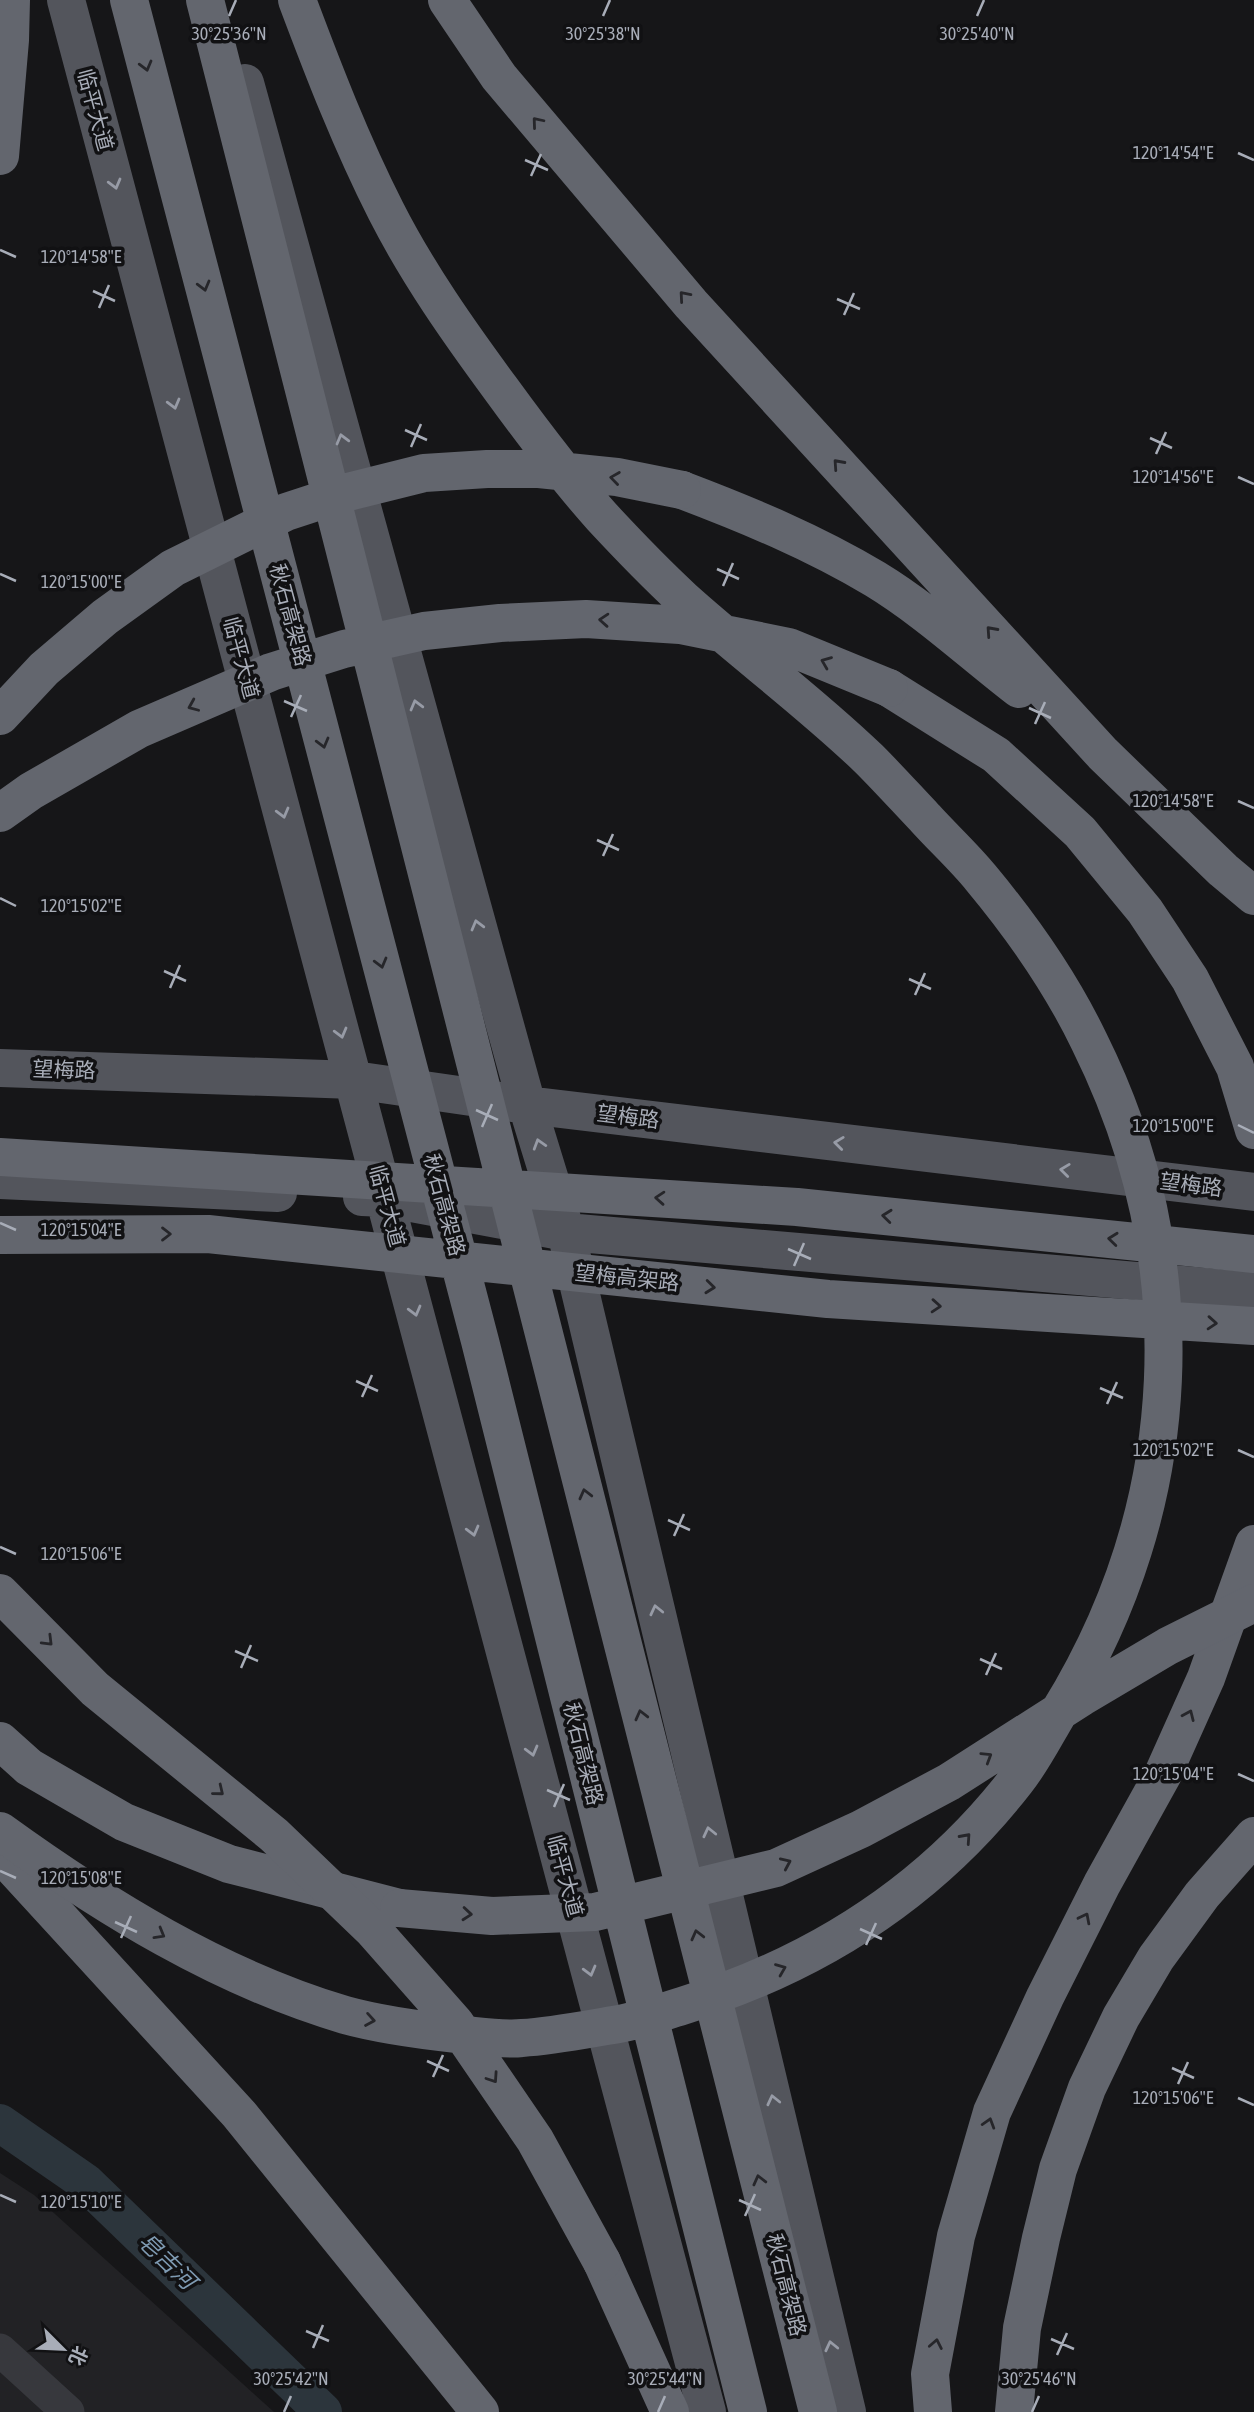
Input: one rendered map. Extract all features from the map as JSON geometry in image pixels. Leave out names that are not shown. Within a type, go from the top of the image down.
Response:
[{"type":"highway","points":[[0,156],[11,0]]},
{"type":"highway","name":"秋石高架路","points":[[129,0],[480,1342],[748,2412]]},
{"type":"highway","name":"秋石高架路","points":[[205,0],[818,2412]]},
{"type":"highway","points":[[0,1831],[124,1913],[186,1948],[259,1985],[350,2017],[428,2031],[516,2039],[628,2022],[720,1994],[798,1962],[874,1915],[952,1853],[1019,1778],[1083,1673],[1113,1608],[1150,1486],[1159,1431],[1165,1365],[1165,1328],[1153,1231],[1134,1151],[1111,1087],[1086,1034],[1039,956],[981,877],[869,758],[681,597],[601,516],[526,423],[446,314],[389,216],[342,118],[297,0]]},
{"type":"highway","points":[[447,0],[499,77],[691,304],[1103,754],[1223,870],[1254,896]]},
{"type":"highway","points":[[0,716],[44,668],[105,617],[173,568],[286,512],[344,493],[424,473],[487,468],[539,469],[617,477],[682,490],[765,522],[829,553],[877,580],[921,611],[1103,754]]},
{"type":"highway","points":[[0,813],[32,791],[139,729],[259,677],[344,649],[424,631],[500,622],[586,619],[680,625],[789,647],[889,688],[996,755],[1080,832],[1145,911],[1190,979],[1235,1067],[1254,1130]]},
{"type":"highway","points":[[0,1157],[797,1207],[1254,1254]]},
{"type":"highway","name":"望梅高架路","points":[[0,1235],[208,1234],[828,1299],[1254,1326]]},
{"type":"highway","points":[[933,2412],[930,2374],[956,2236],[992,2112],[1045,1997],[1102,1884],[1163,1774],[1206,1678],[1254,1544]]},
{"type":"highway","points":[[0,1593],[95,1689],[274,1835],[372,1929],[455,2022],[535,2140],[596,2250],[670,2412]]},
{"type":"highway","points":[[0,1741],[29,1767],[124,1822],[229,1864],[399,1908],[492,1916],[595,1912],[776,1868],[861,1829],[949,1782],[1168,1646],[1254,1603]]},
{"type":"highway","points":[[1014,2412],[1022,2328],[1041,2238],[1058,2169],[1087,2088],[1121,2017],[1156,1958],[1202,1895],[1254,1836]]},
{"type":"highway","points":[[0,1853],[239,2114],[480,2412]]},
{"type":"main road","name":"临平大道","points":[[66,0],[706,2412]]},
{"type":"main road","points":[[223,0],[527,1105],[566,1232],[847,2412]]},
{"type":"main road","name":"望梅路","points":[[0,1068],[354,1080],[527,1105],[1254,1192]]},
{"type":"main road","points":[[0,1180],[385,1198],[566,1232],[1254,1291]]},
{"type":"street","points":[[0,2350],[68,2412]]},
{"type":"shaded area","points":[[0,2173],[34,2195],[274,2412],[0,2412]]},
{"type":"waterway","name":"皂吉河","points":[[0,2123],[85,2182],[323,2412]]}]
